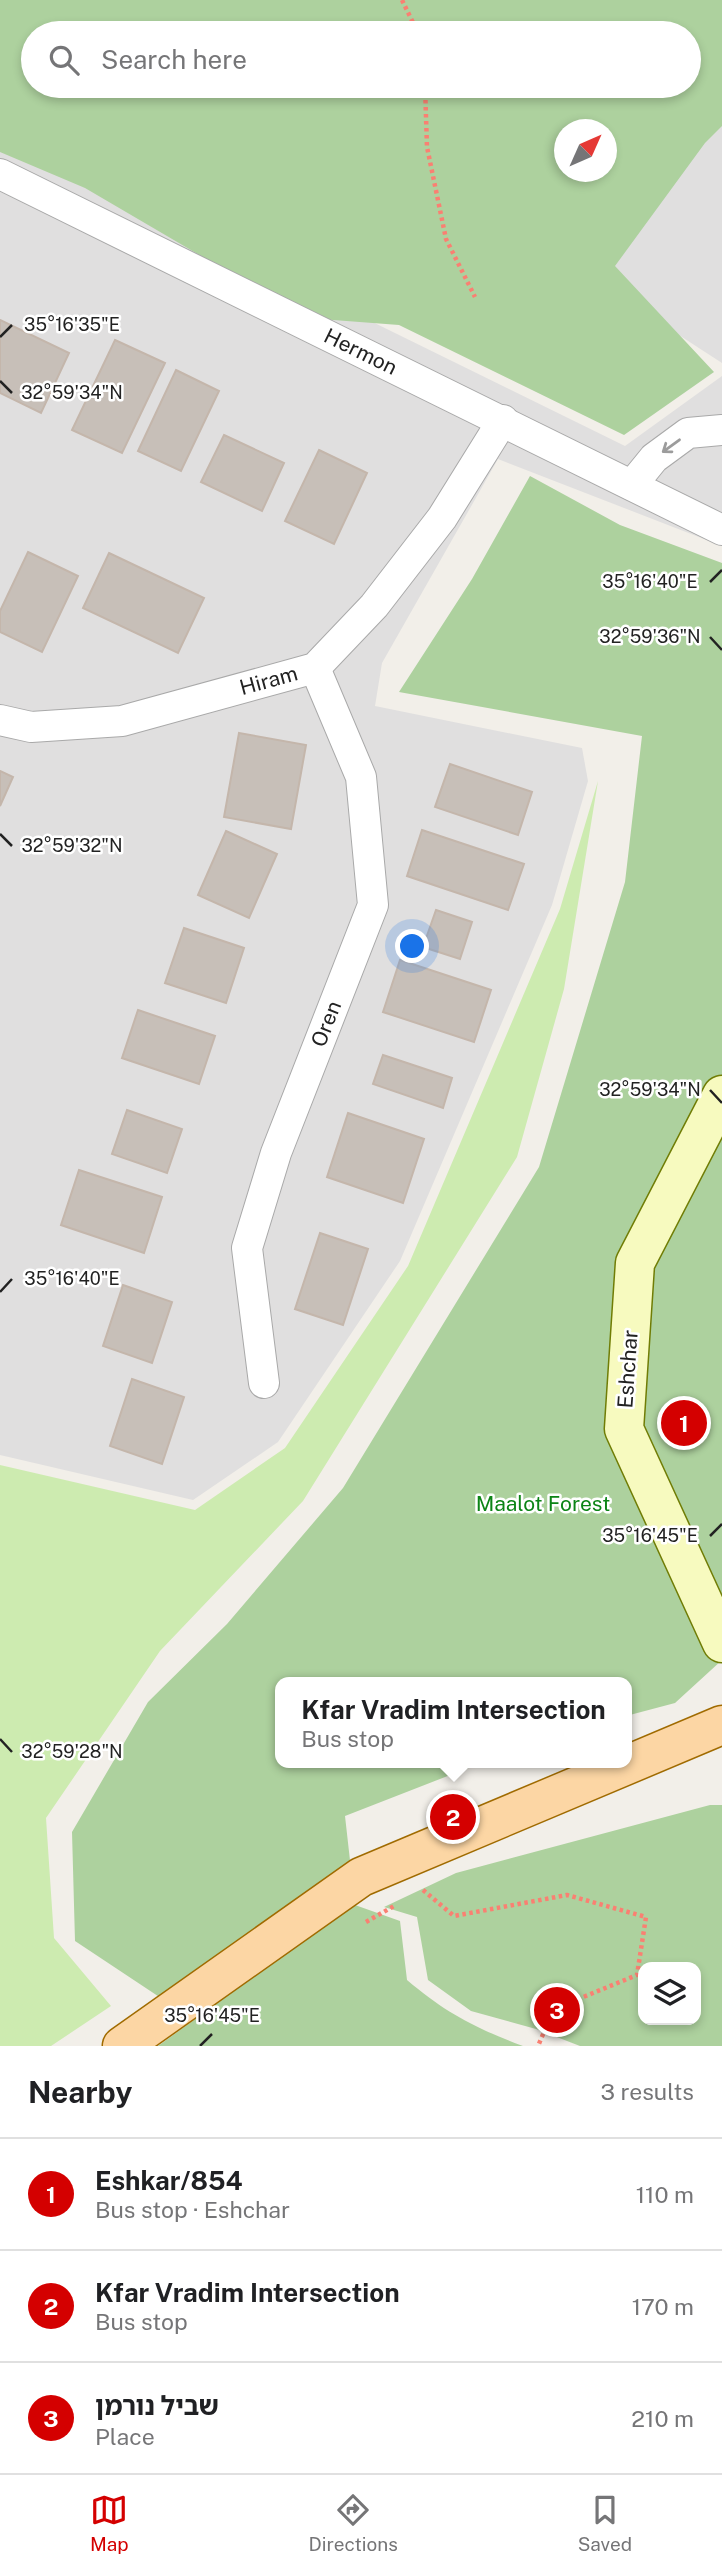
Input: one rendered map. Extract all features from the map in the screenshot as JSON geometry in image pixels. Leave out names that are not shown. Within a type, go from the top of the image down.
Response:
[{"type":"main road","name":"Eshchar","points":[[722,1095],[635,1263],[624,1429],[722,1643]]},
{"type":"main road","points":[[632,1764],[722,1726]]},
{"type":"main road","points":[[122,2046],[361,1877],[622,1768]]},
{"type":"street","name":"Hermon","points":[[0,174],[722,530]]},
{"type":"street","name":"Hiram","points":[[0,720],[31,727],[122,721],[315,668],[374,606],[442,518],[503,420]]},
{"type":"street","points":[[632,485],[654,458],[688,433],[722,430]]},
{"type":"street","name":"Oren","points":[[264,1383],[247,1248],[276,1153],[373,905],[361,777],[315,668]]},
{"type":"path","points":[[402,0],[412,21]]},
{"type":"path","points":[[425,98],[427,147],[446,239],[475,297]]},
{"type":"path","points":[[412,1895],[423,1889],[454,1916],[567,1895],[646,1917],[637,1975],[554,2009],[538,2046]]},
{"type":"path","points":[[320,1905],[361,1925],[402,1901]]},
{"type":"shaded area","points":[[722,108],[722,363],[588,276]]},
{"type":"shaded area","points":[[0,139],[625,446],[722,376],[722,546],[498,459],[382,663],[375,706],[582,748],[588,781],[552,905],[400,1261],[278,1442],[193,1500],[0,1455]]},
{"type":"green space","points":[[0,0],[722,0],[722,126],[705,143],[615,266],[714,372],[624,435],[399,325],[307,318],[85,188],[0,152]]},
{"type":"green space","name":"Maalot Forest","points":[[530,476],[620,525],[722,563],[722,1660],[675,1703],[632,1714],[632,1677],[275,1677],[275,1768],[468,1768],[345,1816],[355,1905],[400,1921],[407,1980],[462,2019],[523,2046],[158,2046],[194,2020],[75,1941],[72,1832],[148,1702],[227,1624],[343,1488],[539,1167],[625,882],[642,736],[399,692],[472,579]]},
{"type":"green space","points":[[598,781],[564,989],[517,1157],[303,1501],[160,1651],[46,1818],[54,1938],[111,2006],[51,2046],[0,2046],[0,1465],[195,1510],[285,1448],[408,1266],[560,909]]},
{"type":"green space","points":[[710,1805],[722,1805],[722,2046],[580,2046],[536,2029],[471,2011],[428,1980],[417,1917],[384,1907],[456,1873]]},
{"type":"building","points":[[0,320],[69,353],[41,413],[0,393]]},
{"type":"building","points":[[115,340],[165,363],[122,453],[72,430]]},
{"type":"building","points":[[176,370],[219,391],[181,471],[138,451]]},
{"type":"building","points":[[224,435],[284,463],[262,511],[201,482]]},
{"type":"building","points":[[319,450],[367,473],[334,544],[285,521]]},
{"type":"building","points":[[28,552],[78,576],[42,652],[0,632],[0,611]]},
{"type":"building","points":[[109,553],[204,598],[178,653],[83,608]]},
{"type":"building","points":[[239,733],[306,745],[291,829],[224,817]]},
{"type":"building","points":[[450,764],[532,792],[518,835],[435,807]]},
{"type":"building","points":[[0,771],[13,777],[0,806]]},
{"type":"building","points":[[422,830],[524,864],[508,910],[407,876]]},
{"type":"building","points":[[226,831],[277,854],[249,918],[198,895]]},
{"type":"building","points":[[436,910],[472,922],[460,959],[423,947]]},
{"type":"building","points":[[184,928],[244,948],[226,1003],[165,983]]},
{"type":"building","points":[[400,960],[491,990],[474,1042],[383,1012]]},
{"type":"building","points":[[138,1010],[215,1036],[199,1084],[122,1058]]},
{"type":"building","points":[[383,1055],[452,1078],[443,1108],[373,1084]]},
{"type":"building","points":[[127,1110],[182,1129],[167,1173],[112,1154]]},
{"type":"building","points":[[348,1113],[424,1139],[403,1203],[327,1177]]},
{"type":"building","points":[[79,1170],[162,1197],[144,1253],[61,1225]]},
{"type":"building","points":[[320,1233],[368,1249],[343,1325],[295,1309]]},
{"type":"building","points":[[123,1285],[172,1302],[152,1363],[103,1346]]},
{"type":"building","points":[[132,1379],[184,1397],[162,1464],[110,1446]]},
{"type":"place","name":"Eshkar/854","points":[[684,1423]]},
{"type":"place","name":"Kfar Vradim Intersection","points":[[453,1817]]},
{"type":"place","name":"שביל נורמן","points":[[557,2010]]}]
